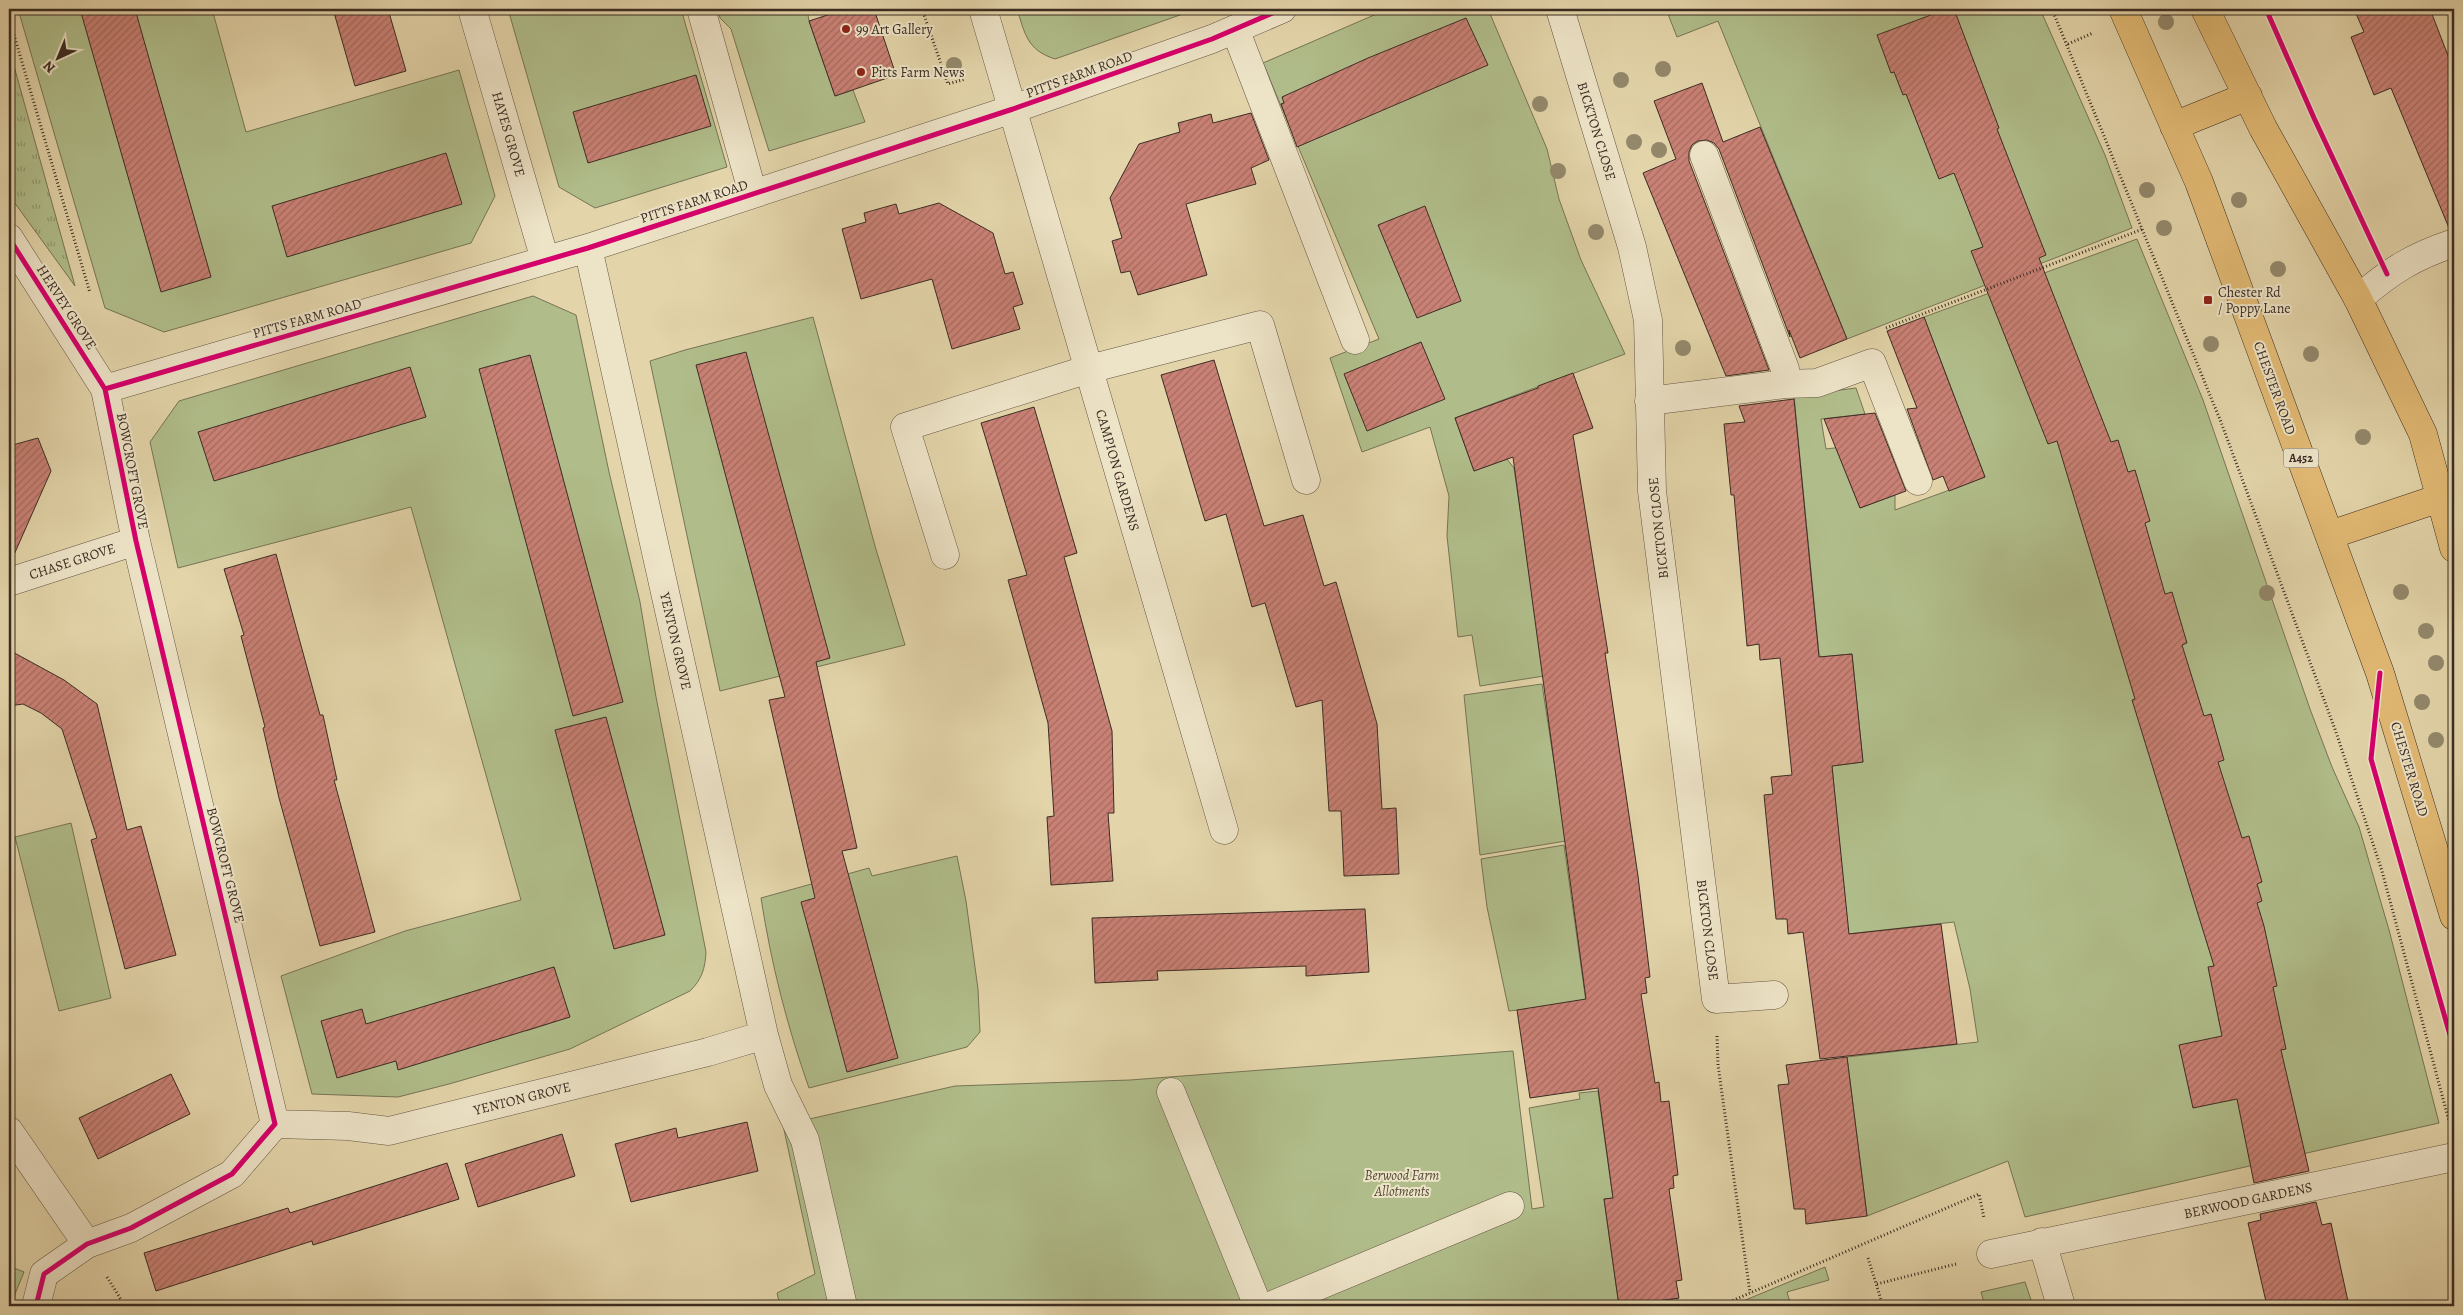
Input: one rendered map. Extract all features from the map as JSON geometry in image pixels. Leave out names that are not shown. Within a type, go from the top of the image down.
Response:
[{"type":"highway","name":"CHESTER ROAD","points":[[2123,9],[2199,182],[2330,535],[2380,673],[2454,916]]},
{"type":"highway","points":[[2205,9],[2263,128],[2358,299],[2422,434],[2454,548]]},
{"type":"highway","points":[[2174,126],[2248,96]]},
{"type":"highway","points":[[2330,535],[2440,498]]},
{"type":"street","name":"HAYES GROVE","points":[[472,9],[545,260]]},
{"type":"street","points":[[701,9],[753,194]]},
{"type":"street","name":"CAMPION GARDENS","points":[[983,9],[1224,830]]},
{"type":"street","name":"PITTS FARM ROAD","points":[[105,389],[588,248],[1013,110],[1235,29],[1282,9]]},
{"type":"street","name":"BICKTON CLOSE","points":[[1560,9],[1632,247],[1648,320],[1652,491],[1716,999],[1774,995]]},
{"type":"street","points":[[1235,29],[1355,340]]},
{"type":"street","points":[[1704,155],[1785,369],[1785,384]]},
{"type":"street","name":"HERVEY GROVE","points":[[9,238],[105,389]]},
{"type":"street","points":[[2358,299],[2387,274],[2430,251],[2454,243]]},
{"type":"street","name":"YENTON GROVE","points":[[588,248],[764,1034],[778,1085],[805,1140],[843,1306]]},
{"type":"street","points":[[945,555],[905,427],[1089,369],[1260,325],[1306,480]]},
{"type":"street","points":[[1650,402],[1785,384],[1817,383],[1872,363],[1918,481]]},
{"type":"street","name":"BOWCROFT GROVE","points":[[105,389],[136,541],[275,1124]]},
{"type":"street","name":"CHASE GROVE","points":[[9,582],[136,541]]},
{"type":"street","name":"YENTON GROVE","points":[[275,1124],[348,1126],[389,1131],[708,1052],[764,1034]]},
{"type":"street","points":[[1171,1092],[1258,1306]]},
{"type":"street","points":[[36,1306],[44,1274],[87,1244],[131,1228],[232,1174],[275,1124]]},
{"type":"street","points":[[9,1132],[87,1244]]},
{"type":"street","name":"BERWOOD GARDENS","points":[[1991,1254],[2454,1157]]},
{"type":"street","points":[[1270,1306],[1510,1206]]},
{"type":"street","points":[[2042,1242],[2062,1306]]},
{"type":"path","points":[[922,9],[948,84],[1001,69]]},
{"type":"path","points":[[2052,9],[2221,422],[2336,732],[2382,871],[2449,1122]]},
{"type":"path","points":[[9,18],[91,297]]},
{"type":"path","points":[[1880,330],[2143,230]]},
{"type":"path","points":[[1716,999],[1718,1065],[1750,1293]]},
{"type":"path","points":[[1720,1306],[1979,1194],[1991,1254],[1877,1284]]},
{"type":"path","points":[[1868,1258],[1883,1306]]},
{"type":"green space","points":[[18,9],[212,9],[246,132],[459,70],[495,196],[471,243],[164,332],[105,308]]},
{"type":"green space","points":[[508,9],[681,9],[727,167],[595,208],[559,187]]},
{"type":"green space","points":[[718,9],[807,9],[809,21],[835,96],[853,90],[865,122],[769,151],[731,29],[720,18]]},
{"type":"green space","points":[[1017,9],[1197,9],[1055,59],[1038,51],[1028,40]]},
{"type":"green space","points":[[1388,9],[1488,9],[1547,149],[1559,199],[1581,260],[1625,354],[1455,418],[1474,471],[1507,459],[1514,468],[1544,676],[1480,686],[1472,635],[1458,637],[1447,536],[1449,496],[1430,427],[1362,452],[1330,358],[1379,339],[1263,63]]},
{"type":"green space","points":[[1666,9],[2040,9],[2105,155],[2132,228],[1847,339],[1718,21],[1677,37]]},
{"type":"green space","points":[[9,48],[75,286],[9,195]]},
{"type":"green space","points":[[2137,239],[2203,400],[2310,709],[2332,767],[2359,827],[2389,930],[2439,1123],[2025,1217],[2008,1161],[1867,1216],[1847,1057],[1978,1042],[1970,989],[1954,922],[1848,934],[1832,766],[1863,762],[1852,654],[1821,657],[1819,654],[1794,396],[1856,388],[1865,414],[1821,419],[1826,449],[1873,443],[1847,475],[1860,508],[1895,495],[1895,510],[1985,477],[1924,317]]},
{"type":"green space","points":[[533,296],[576,315],[609,472],[640,602],[656,697],[706,952],[702,973],[690,991],[570,1049],[449,1084],[398,1097],[312,1094],[281,976],[405,931],[521,900],[411,507],[178,568],[150,442],[179,401]],"holes":[[[554,967],[569,1017],[526,1031],[511,981]]]},
{"type":"green space","points":[[813,317],[875,546],[905,645],[720,691],[650,361]]},
{"type":"green space","points":[[1542,684],[1566,841],[1480,855],[1464,695]]},
{"type":"green space","points":[[71,823],[111,998],[59,1011],[15,837]]},
{"type":"green space","points":[[1564,845],[1586,1002],[1509,1011],[1487,907],[1481,859]]},
{"type":"green space","points":[[957,856],[966,901],[978,989],[980,1032],[967,1047],[809,1088],[780,994],[761,898],[869,868],[872,876]]},
{"type":"green space","name":"Berwood Farm Allotments","points":[[1513,1051],[1532,1209],[1544,1207],[1529,1108],[1580,1099],[1579,1093],[1598,1091],[1613,1198],[1604,1199],[1619,1306],[780,1306],[777,1293],[815,1274],[783,1125],[955,1086],[1130,1080]]},
{"type":"green space","points":[[9,1266],[24,1272],[15,1294],[14,1306],[9,1306]]},
{"type":"green space","points":[[1825,1267],[1829,1280],[1787,1292],[1791,1306],[1731,1306]]},
{"type":"green space","points":[[2025,1282],[2033,1306],[1985,1306],[1981,1292]]},
{"type":"green space","points":[[1679,1298],[1669,1306],[1621,1306]]},
{"type":"building","points":[[80,9],[135,9],[211,277],[161,292]]},
{"type":"building","points":[[333,9],[388,9],[406,71],[355,86]]},
{"type":"building","points":[[846,9],[874,9],[896,75],[835,96],[809,21]]},
{"type":"building","points":[[1947,9],[1954,9],[1999,128],[1997,129],[2046,255],[2039,258],[2111,442],[2118,440],[2128,472],[2135,470],[2150,521],[2145,523],[2165,594],[2172,592],[2187,643],[2182,645],[2204,716],[2211,714],[2224,760],[2218,762],[2242,838],[2249,836],[2262,882],[2257,884],[2262,901],[2257,903],[2277,986],[2273,987],[2286,1049],[2281,1050],[2309,1171],[2254,1183],[2237,1099],[2193,1108],[2179,1045],[2222,1036],[2208,967],[2214,966],[2132,700],[2135,699],[2057,441],[2048,444],[1971,251],[1983,247],[1954,173],[1939,179],[1906,94],[1903,95],[1894,72],[1891,73],[1877,35]]},
{"type":"building","points":[[2354,9],[2430,9],[2454,71],[2454,228],[2449,228],[2391,88],[2374,95],[2351,37],[2364,32]]},
{"type":"building","points":[[1466,18],[1488,65],[1297,147],[1281,104],[1284,103],[1282,97],[1368,58]]},
{"type":"building","points":[[696,75],[711,126],[588,163],[573,112]]},
{"type":"building","points":[[1702,83],[1723,142],[1760,127],[1847,339],[1800,358],[1789,330],[1790,337],[1719,149],[1714,143],[1707,140],[1698,141],[1692,145],[1689,152],[1689,161],[1769,370],[1726,376],[1643,173],[1676,159],[1654,101]]},
{"type":"building","points":[[1251,113],[1269,160],[1251,168],[1256,184],[1186,204],[1207,275],[1138,295],[1130,271],[1121,273],[1112,241],[1122,238],[1110,198],[1139,144],[1180,132],[1178,123],[1211,114],[1213,123]]},
{"type":"building","points":[[446,153],[462,204],[287,257],[272,206]]},
{"type":"building","points":[[939,203],[993,233],[1005,274],[1013,272],[1023,304],[1013,307],[1020,329],[952,349],[932,279],[861,299],[842,229],[866,222],[864,213],[896,204],[899,214]]},
{"type":"building","points":[[1425,206],[1461,301],[1417,318],[1378,225]]},
{"type":"building","points":[[1924,317],[1985,477],[1949,491],[1943,476],[1933,480],[1907,409],[1917,408],[1887,331]]},
{"type":"building","points":[[1421,342],[1445,399],[1367,431],[1344,374]]},
{"type":"building","points":[[746,352],[830,658],[816,662],[857,848],[842,851],[898,1058],[847,1072],[801,902],[815,898],[769,700],[785,697],[696,365]]},
{"type":"building","points":[[530,355],[623,702],[573,716],[479,369]]},
{"type":"building","points":[[1214,360],[1264,526],[1303,515],[1324,586],[1336,582],[1377,724],[1382,809],[1396,808],[1399,874],[1344,876],[1341,811],[1329,811],[1322,700],[1296,707],[1265,603],[1252,607],[1226,514],[1205,521],[1161,375]]},
{"type":"building","points":[[410,367],[426,417],[214,481],[198,432]]},
{"type":"building","points":[[1573,373],[1593,428],[1573,435],[1608,653],[1605,653],[1638,876],[1650,977],[1645,978],[1647,993],[1641,994],[1655,1083],[1659,1082],[1661,1102],[1669,1101],[1678,1175],[1673,1176],[1674,1188],[1669,1189],[1682,1280],[1676,1281],[1679,1298],[1621,1306],[1619,1306],[1604,1199],[1613,1198],[1598,1088],[1530,1098],[1517,1010],[1586,999],[1513,457],[1474,471],[1455,418],[1538,388],[1538,386]]},
{"type":"building","points":[[1794,399],[1819,657],[1852,654],[1863,762],[1832,766],[1849,934],[1941,924],[1957,1044],[1820,1059],[1803,932],[1788,934],[1787,919],[1776,919],[1764,795],[1773,794],[1771,777],[1792,775],[1780,658],[1760,660],[1759,644],[1747,646],[1734,495],[1731,495],[1724,424],[1745,422],[1739,406]]},
{"type":"building","points":[[1034,407],[1077,553],[1064,557],[1112,731],[1114,813],[1108,813],[1113,881],[1051,885],[1047,817],[1054,816],[1048,723],[1008,580],[1027,575],[981,423]]},
{"type":"building","points":[[1875,413],[1906,491],[1860,508],[1824,419]]},
{"type":"building","points":[[38,438],[51,471],[9,566],[9,446]]},
{"type":"building","points":[[276,554],[320,715],[323,715],[337,780],[334,780],[375,932],[320,946],[279,798],[263,728],[265,727],[241,636],[244,635],[224,569]]},
{"type":"building","points":[[9,650],[64,680],[97,704],[127,830],[141,826],[176,955],[125,969],[91,840],[97,838],[62,729],[41,713],[23,704],[9,706]]},
{"type":"building","points":[[606,717],[665,935],[614,949],[555,730]]},
{"type":"building","points":[[1365,909],[1369,972],[1306,976],[1306,966],[1157,971],[1158,980],[1095,983],[1092,918]]},
{"type":"building","points":[[554,967],[570,1017],[398,1070],[396,1061],[337,1078],[321,1021],[362,1009],[366,1024]]},
{"type":"building","points":[[1847,1057],[1867,1216],[1806,1224],[1805,1209],[1794,1209],[1778,1085],[1789,1084],[1786,1065]]},
{"type":"building","points":[[171,1074],[190,1114],[98,1159],[79,1118]]},
{"type":"building","points":[[747,1122],[758,1171],[631,1202],[615,1144],[676,1128],[678,1138]]},
{"type":"building","points":[[562,1134],[575,1176],[478,1207],[465,1164]]},
{"type":"building","points":[[447,1163],[459,1199],[313,1245],[312,1241],[156,1291],[144,1253],[288,1208],[290,1213]]},
{"type":"building","points":[[2316,1202],[2322,1225],[2331,1223],[2349,1306],[2267,1306],[2248,1223],[2261,1220],[2260,1214]]},
{"type":"cycle path","points":[[105,389],[588,248],[1013,109],[1212,39],[1282,9]]},
{"type":"cycle path","points":[[2266,9],[2314,118],[2387,274]]},
{"type":"cycle path","points":[[9,238],[105,389],[136,541],[275,1124],[232,1174],[131,1228],[87,1244],[44,1274],[36,1306]]},
{"type":"cycle path","points":[[2380,673],[2371,759],[2454,1049]]},
{"type":"place","name":"99 Art Gallery","points":[[846,29]]},
{"type":"place","name":"Pitts Farm News","points":[[861,72]]},
{"type":"place","name":"Chester Rd / Poppy Lane","points":[[2208,300]]}]
